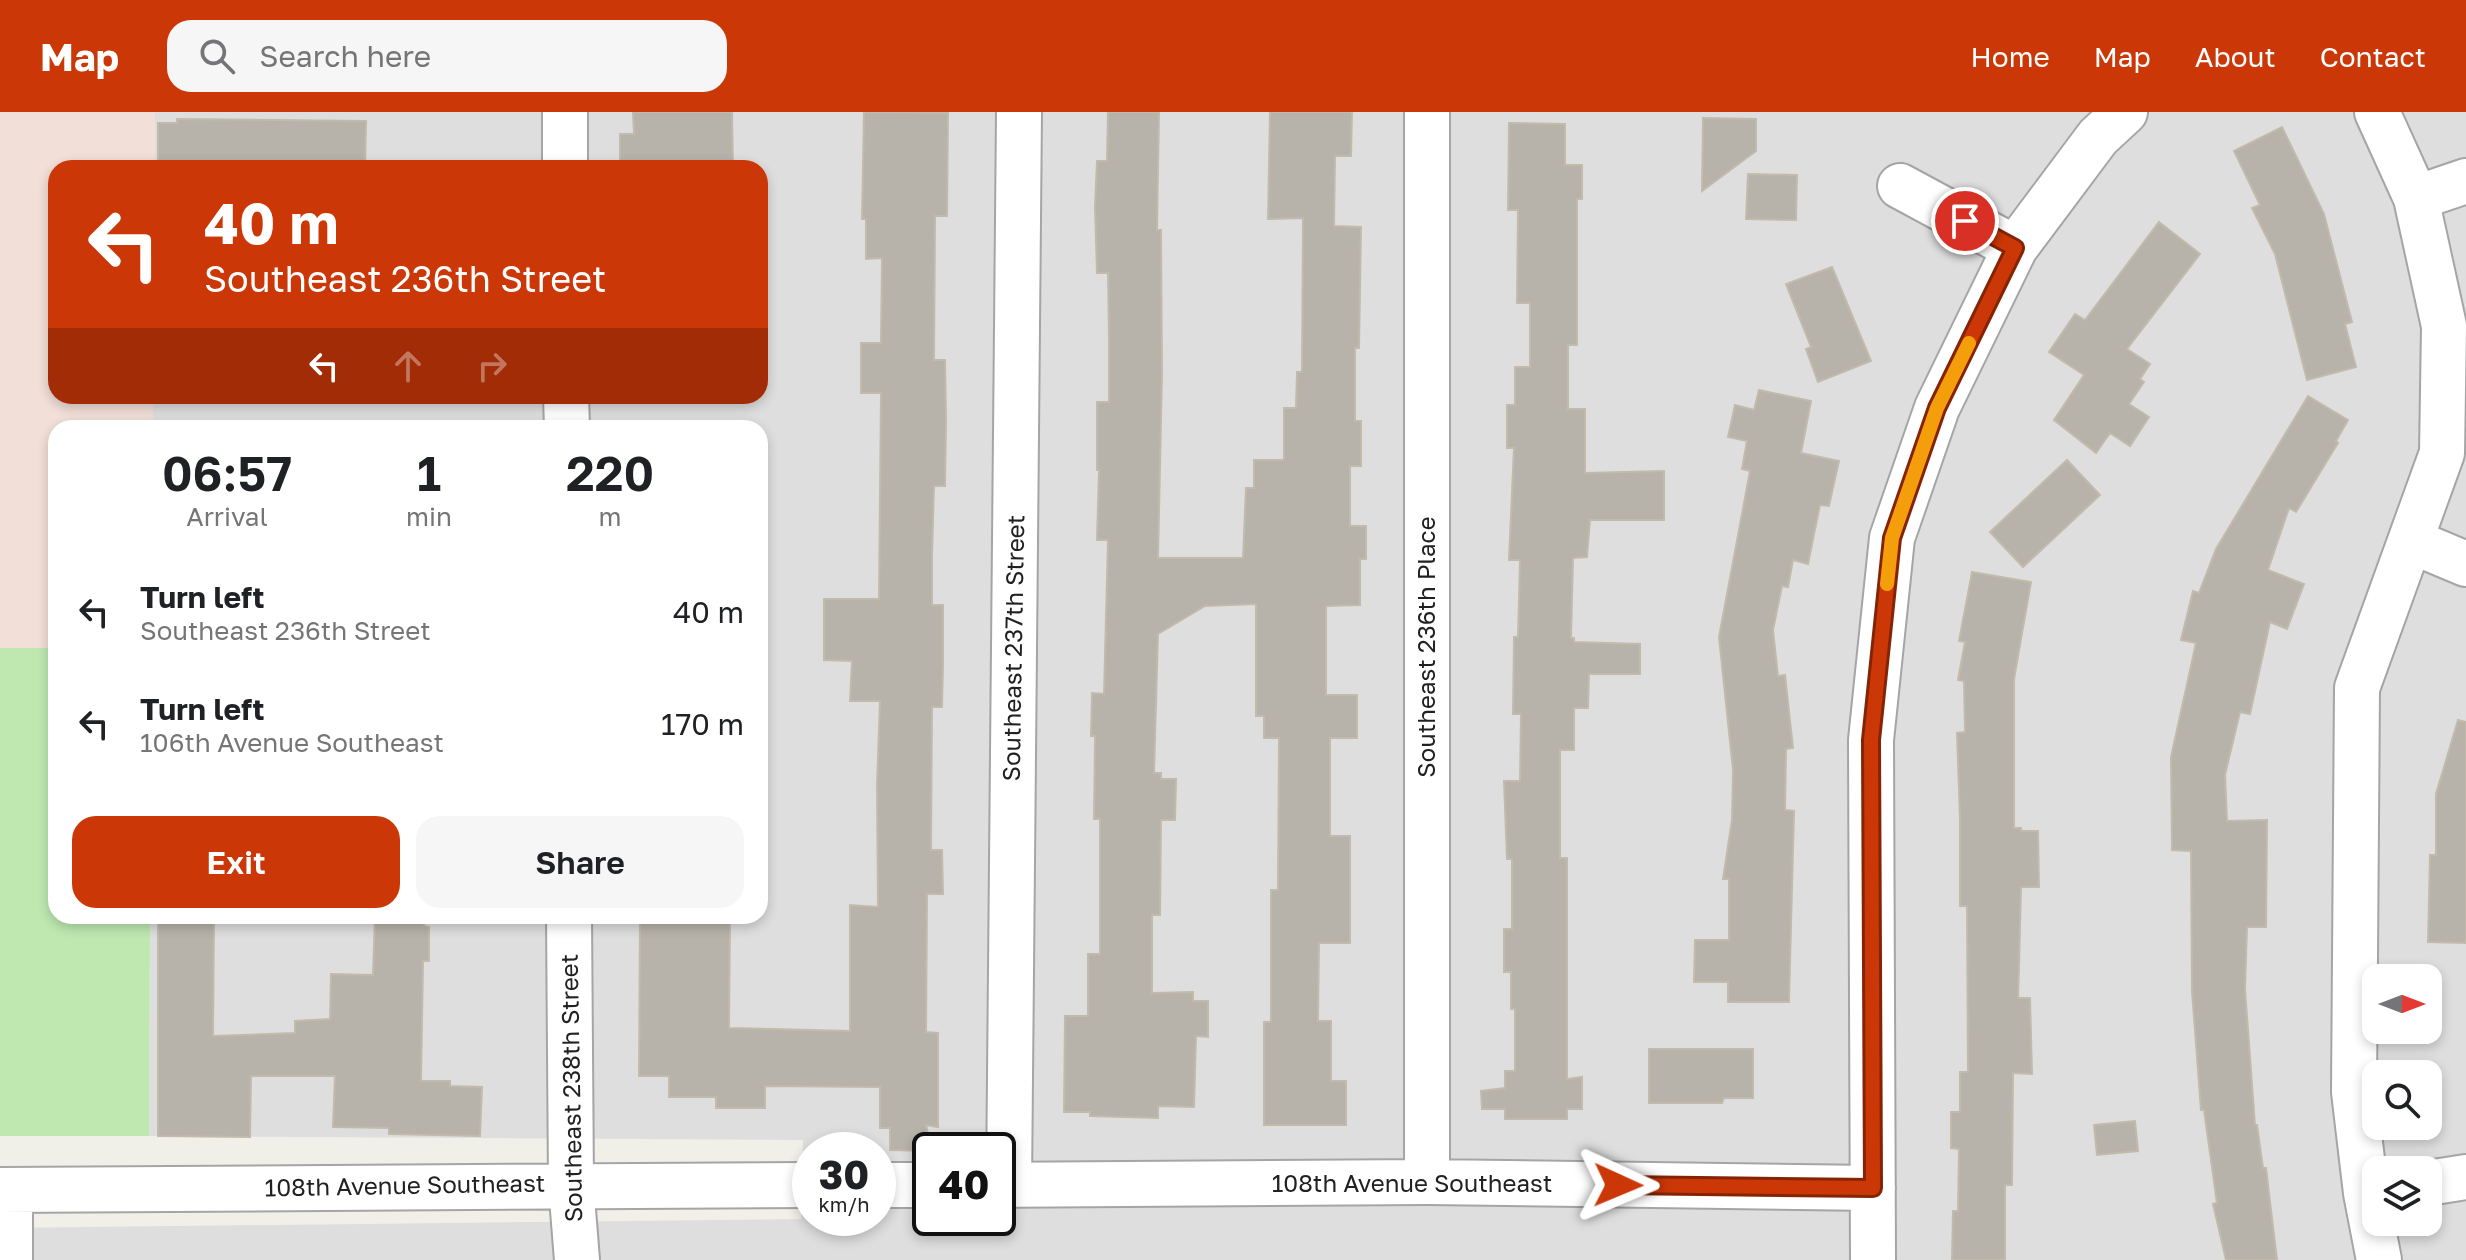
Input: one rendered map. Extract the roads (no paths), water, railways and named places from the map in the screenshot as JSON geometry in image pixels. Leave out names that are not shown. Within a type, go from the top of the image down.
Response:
[{"type":"street","points":[[565,112],[565,160]]},
{"type":"street","name":"Southeast 237th Street","points":[[1004,1132],[1019,112]]},
{"type":"street","name":"Southeast 236th Place","points":[[1427,112],[1427,1182]]},
{"type":"street","points":[[1873,1260],[1871,740],[1892,538],[1937,408],[2015,248],[2098,137],[2125,112]]},
{"type":"street","points":[[2365,1156],[2354,1092],[2357,688],[2442,453],[2444,326],[2416,198],[2377,112]]},
{"type":"street","points":[[2416,198],[2466,181]]},
{"type":"street","points":[[1900,186],[2015,248]]},
{"type":"street","points":[[2411,541],[2466,564]]},
{"type":"street","name":"Southeast 238th Street","points":[[569,924],[571,1185],[577,1260]]},
{"type":"street","points":[[2442,1181],[2466,1177]]},
{"type":"street","name":"108th Avenue Southeast","points":[[1016,1185],[1427,1182],[1873,1188]]},
{"type":"street","name":"108th Avenue Southeast","points":[[5,1190],[792,1185]]},
{"type":"street","points":[[5,1190],[10,1260]]},
{"type":"street","points":[[2376,1236],[2379,1260]]}]
